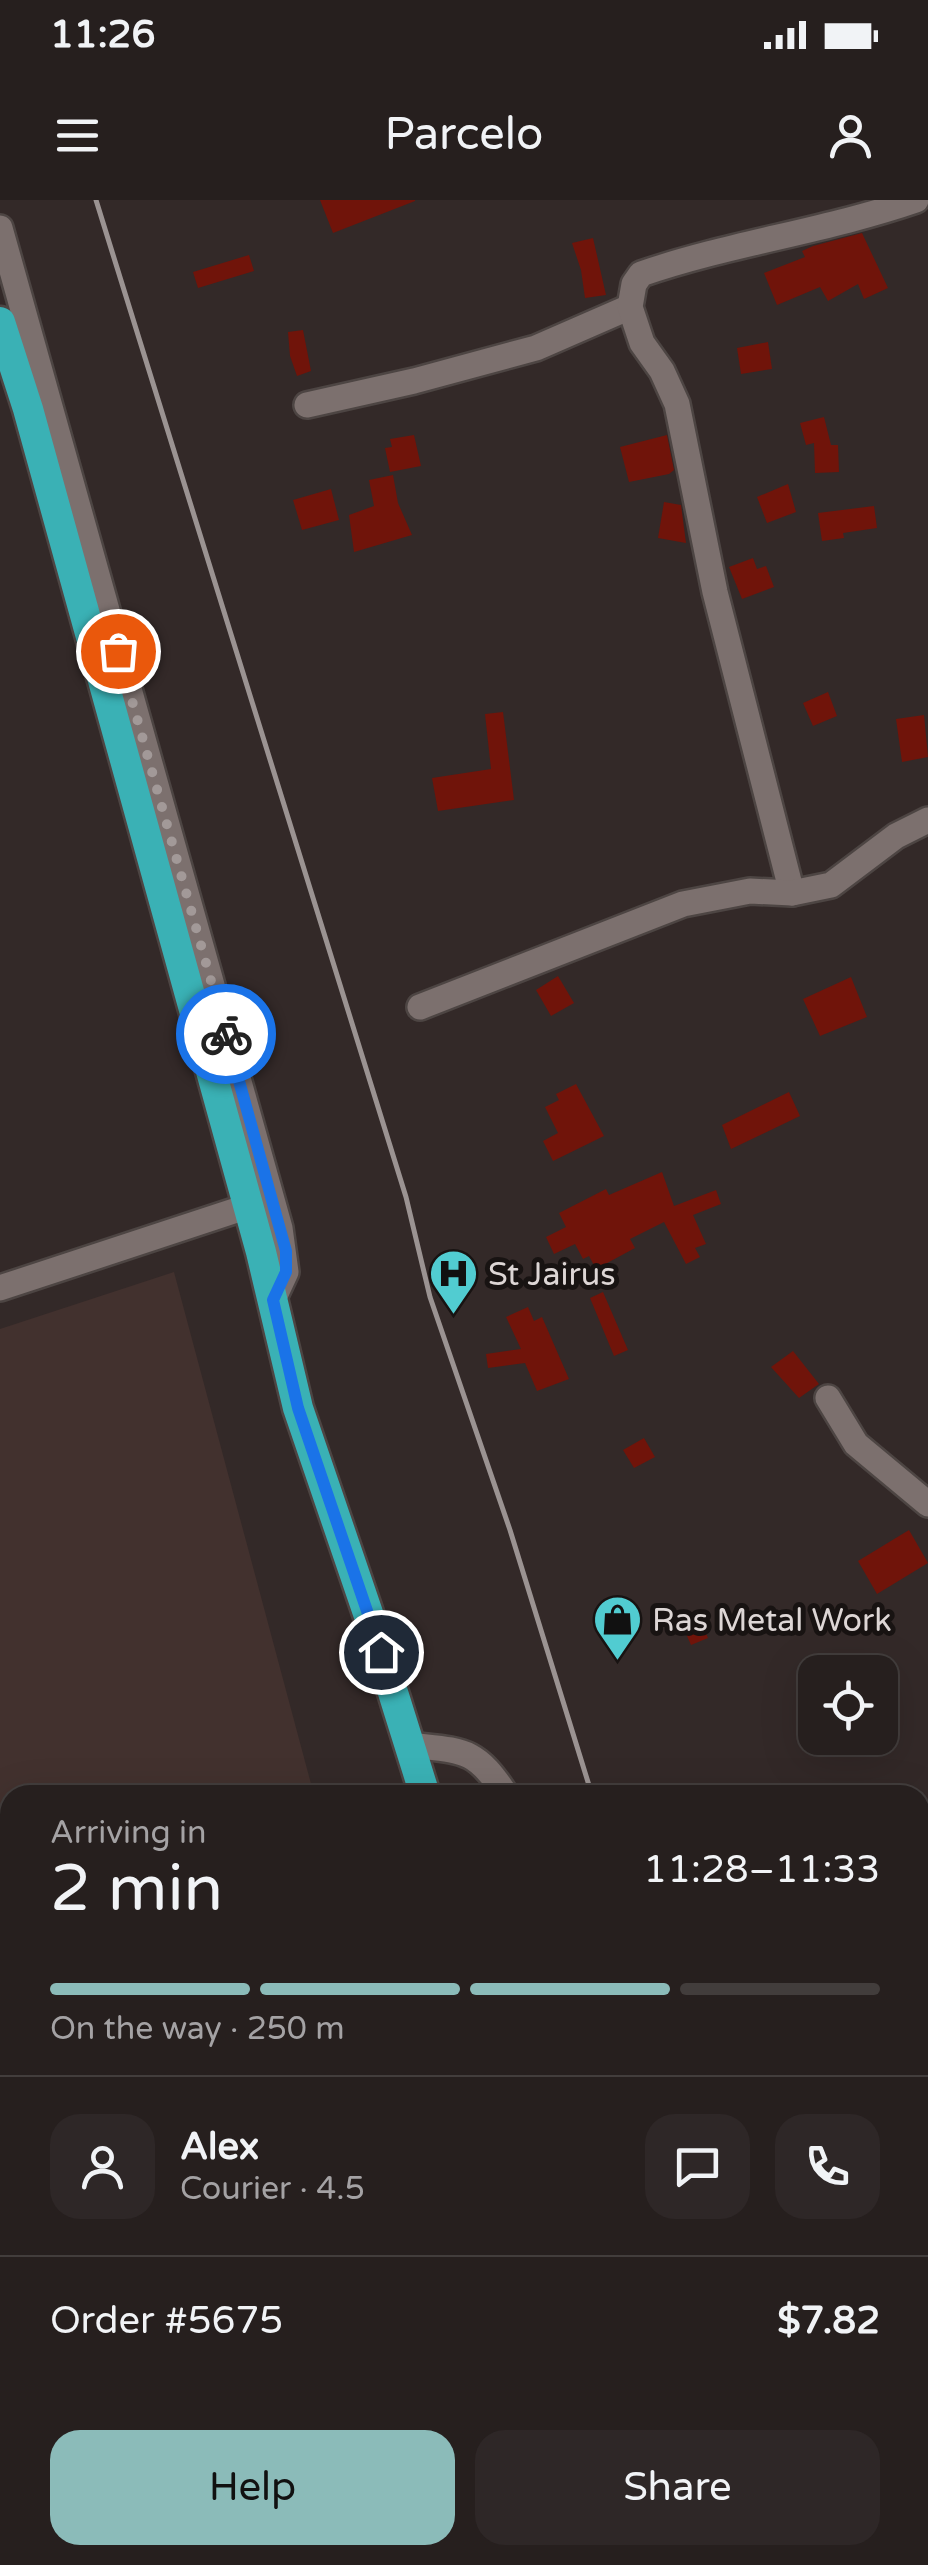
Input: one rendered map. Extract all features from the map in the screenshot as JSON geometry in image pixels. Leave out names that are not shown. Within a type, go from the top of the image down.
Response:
[{"type":"highway","points":[[0,322],[28,409],[249,1206],[298,1408],[371,1622],[421,1785]]},
{"type":"highway","points":[[669,2565],[683,2565]]},
{"type":"street","points":[[824,200],[835,225]]},
{"type":"street","points":[[792,893],[716,592],[678,404],[642,342],[630,307],[634,284],[641,274],[678,262],[835,225],[916,200]]},
{"type":"street","points":[[0,228],[280,1228],[286,1272],[273,1300]]},
{"type":"street","points":[[307,405],[536,348],[630,307]]},
{"type":"street","points":[[420,1008],[683,904],[750,891],[792,893],[831,885],[896,836],[928,820]]},
{"type":"street","points":[[0,1288],[249,1206]]},
{"type":"street","points":[[828,1398],[856,1444],[928,1504]]},
{"type":"street","points":[[409,1745],[475,1756],[499,1785]]},
{"type":"shaded area","points":[[174,1272],[311,1785],[0,1785],[0,1329]]},
{"type":"building","points":[[320,200],[415,200],[415,201],[333,233]]},
{"type":"building","points":[[862,233],[888,288],[864,299],[858,284],[828,301],[820,287],[777,305],[764,273],[805,257],[802,251],[813,246]]},
{"type":"building","points":[[593,238],[606,295],[585,298],[572,243]]},
{"type":"building","points":[[249,255],[254,271],[198,288],[193,272]]},
{"type":"building","points":[[303,330],[311,371],[297,376],[288,332]]},
{"type":"building","points":[[768,342],[772,369],[741,374],[737,348]]},
{"type":"building","points":[[824,417],[831,445],[838,445],[839,472],[815,473],[814,443],[806,445],[800,423]]},
{"type":"building","points":[[414,435],[421,466],[390,472],[385,448],[392,447],[390,439]]},
{"type":"building","points":[[667,435],[674,470],[629,482],[620,447]]},
{"type":"building","points":[[393,475],[398,503],[412,535],[354,552],[349,515],[374,506],[369,480]]},
{"type":"building","points":[[788,484],[796,512],[767,523],[757,497]]},
{"type":"building","points":[[331,489],[339,520],[302,530],[293,500]]},
{"type":"building","points":[[664,502],[681,505],[686,543],[658,538]]},
{"type":"building","points":[[874,506],[877,528],[822,541],[818,513]]},
{"type":"building","points":[[753,558],[757,569],[766,566],[774,587],[742,599],[729,567]]},
{"type":"building","points":[[828,692],[837,716],[813,726],[803,703]]},
{"type":"building","points":[[503,712],[514,800],[438,811],[432,778],[491,769],[485,714]]},
{"type":"building","points":[[924,715],[928,757],[902,762],[896,719]]},
{"type":"building","points":[[558,976],[574,1003],[551,1016],[536,990]]},
{"type":"building","points":[[851,977],[867,1017],[820,1036],[803,999]]},
{"type":"building","points":[[576,1084],[604,1136],[553,1161],[543,1141],[558,1133],[545,1107],[559,1100],[556,1094]]},
{"type":"building","points":[[789,1092],[800,1116],[731,1149],[722,1125]]},
{"type":"building","points":[[662,1172],[674,1206],[716,1190],[721,1204],[693,1215],[706,1244],[695,1248],[700,1257],[686,1264],[664,1222],[630,1239],[635,1248],[596,1269],[589,1256],[583,1259],[575,1244],[554,1254],[546,1237],[566,1227],[559,1213],[606,1189],[609,1195]]},
{"type":"building","points":[[603,1292],[628,1350],[614,1356],[590,1298]]},
{"type":"building","points":[[528,1307],[534,1321],[542,1317],[569,1379],[537,1391],[525,1363],[488,1368],[486,1354],[521,1349],[506,1317]]},
{"type":"building","points":[[793,1351],[819,1384],[799,1398],[771,1367]]},
{"type":"building","points":[[644,1438],[655,1457],[634,1468],[623,1450]]},
{"type":"building","points":[[909,1530],[928,1563],[877,1594],[858,1561]]},
{"type":"building","points":[[696,1611],[708,1638],[691,1645],[679,1618]]},
{"type":"railway","points":[[96,200],[406,1197],[430,1297],[510,1530],[589,1785]]},
{"type":"way so far","points":[[118,651],[226,1034]]},
{"type":"place","name":"St Jairus","points":[[453,1316]]},
{"type":"place","name":"Ras Metal Work","points":[[617,1662]]},
{"type":"route","points":[[226,1034],[286,1251],[286,1272],[273,1300],[298,1408],[381,1652]]}]
